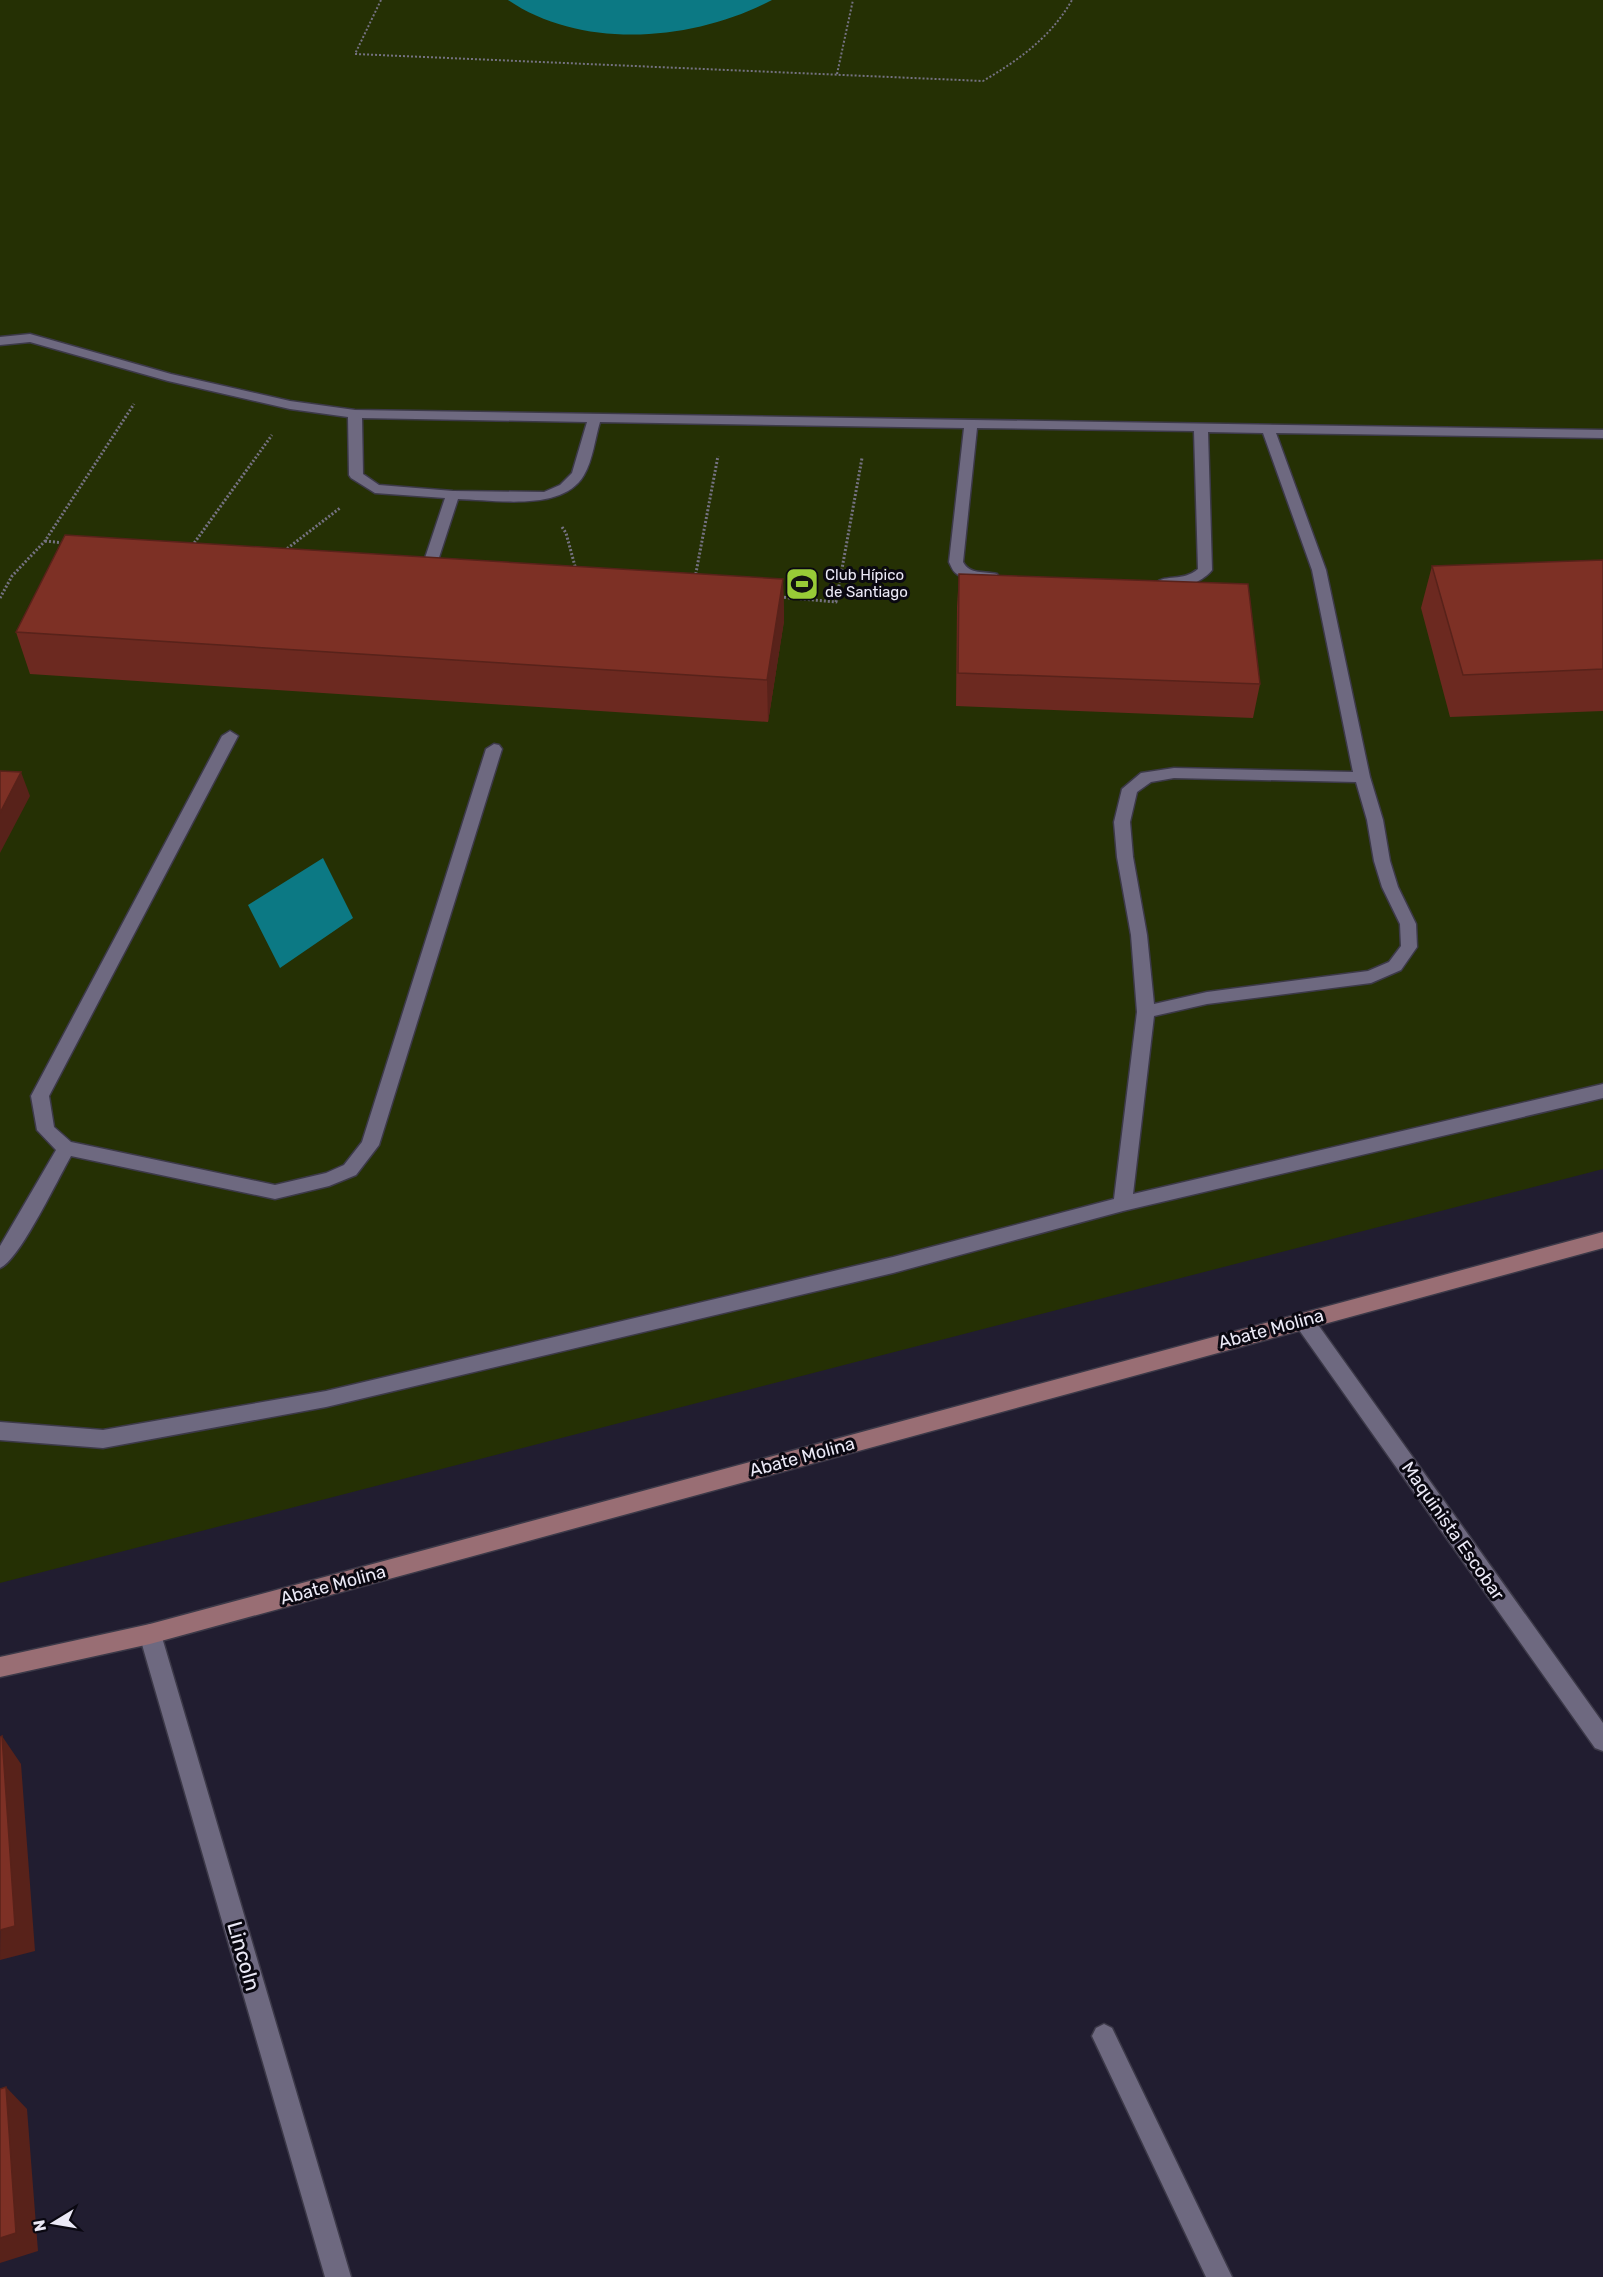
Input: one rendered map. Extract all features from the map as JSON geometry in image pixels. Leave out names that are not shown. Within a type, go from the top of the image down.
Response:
[{"type":"main road","name":"Abate Molina","points":[[0,1667],[150,1634],[1603,1240]]},
{"type":"street","points":[[0,341],[30,338],[168,377],[268,400],[355,414],[1603,434]]},
{"type":"street","points":[[355,414],[356,475],[375,489],[453,495],[546,496],[565,488],[578,474],[596,418]]},
{"type":"street","points":[[971,424],[956,562],[961,572],[973,576],[1007,578]]},
{"type":"street","points":[[1145,582],[1180,584],[1196,580],[1205,570],[1201,427]]},
{"type":"street","points":[[1146,1012],[1207,998],[1305,987],[1371,976],[1395,966],[1408,947],[1408,924],[1390,887],[1382,861],[1375,820],[1362,777],[1319,570],[1268,428]]},
{"type":"street","points":[[421,591],[453,495]]},
{"type":"street","points":[[230,736],[40,1096],[46,1130],[66,1148],[275,1192],[329,1179],[350,1170],[370,1145],[494,749]]},
{"type":"street","points":[[1123,1204],[1146,1012],[1139,935],[1125,857],[1122,822],[1130,789],[1147,777],[1174,773],[1362,777]]},
{"type":"street","points":[[0,1431],[104,1439],[326,1399],[882,1268],[1123,1204],[1603,1091]]},
{"type":"street","points":[[0,1260],[16,1238],[66,1148]]},
{"type":"street","name":"Maquinista Escobar","points":[[1304,1320],[1603,1741]]},
{"type":"street","name":"Lincoln","points":[[150,1634],[338,2277]]},
{"type":"street","points":[[1104,2036],[1219,2277]]},
{"type":"path","points":[[381,0],[355,54],[982,81],[1009,66],[1047,34],[1072,0]]},
{"type":"path","points":[[837,74],[853,0]]},
{"type":"path","points":[[0,598],[12,576],[45,541],[140,395]]},
{"type":"path","points":[[188,552],[272,435]]},
{"type":"path","points":[[695,579],[718,452]]},
{"type":"path","points":[[770,597],[836,602],[862,453]]},
{"type":"path","points":[[280,553],[335,510],[372,503],[396,490]]},
{"type":"path","points":[[525,496],[544,516],[561,524],[566,533],[575,570],[585,576]]},
{"type":"path","points":[[45,541],[69,543]]},
{"type":"shaded area","name":"Club Hípico de Santiago","points":[[0,0],[1603,0],[1603,1169],[0,1583]]},
{"type":"shaded area","points":[[508,0],[772,0],[742,14],[709,24],[674,31],[639,34],[604,33],[570,27],[538,16]]},
{"type":"shaded area","points":[[323,858],[353,918],[280,968],[248,905]]},
{"type":"building","points":[[65,535],[783,579],[767,680],[16,632]]},
{"type":"building","points":[[1603,560],[1603,669],[1463,675],[1432,566]]},
{"type":"building","points":[[959,574],[1248,584],[1260,684],[958,673]]},
{"type":"building","points":[[0,771],[21,772],[0,813]]},
{"type":"building","points":[[2,1736],[15,1926],[0,1930],[0,1737]]},
{"type":"building","points":[[6,2087],[16,2233],[0,2238],[0,2089]]},
{"type":"place","name":"Club Hípico de Santiago","points":[[802,584]]}]
